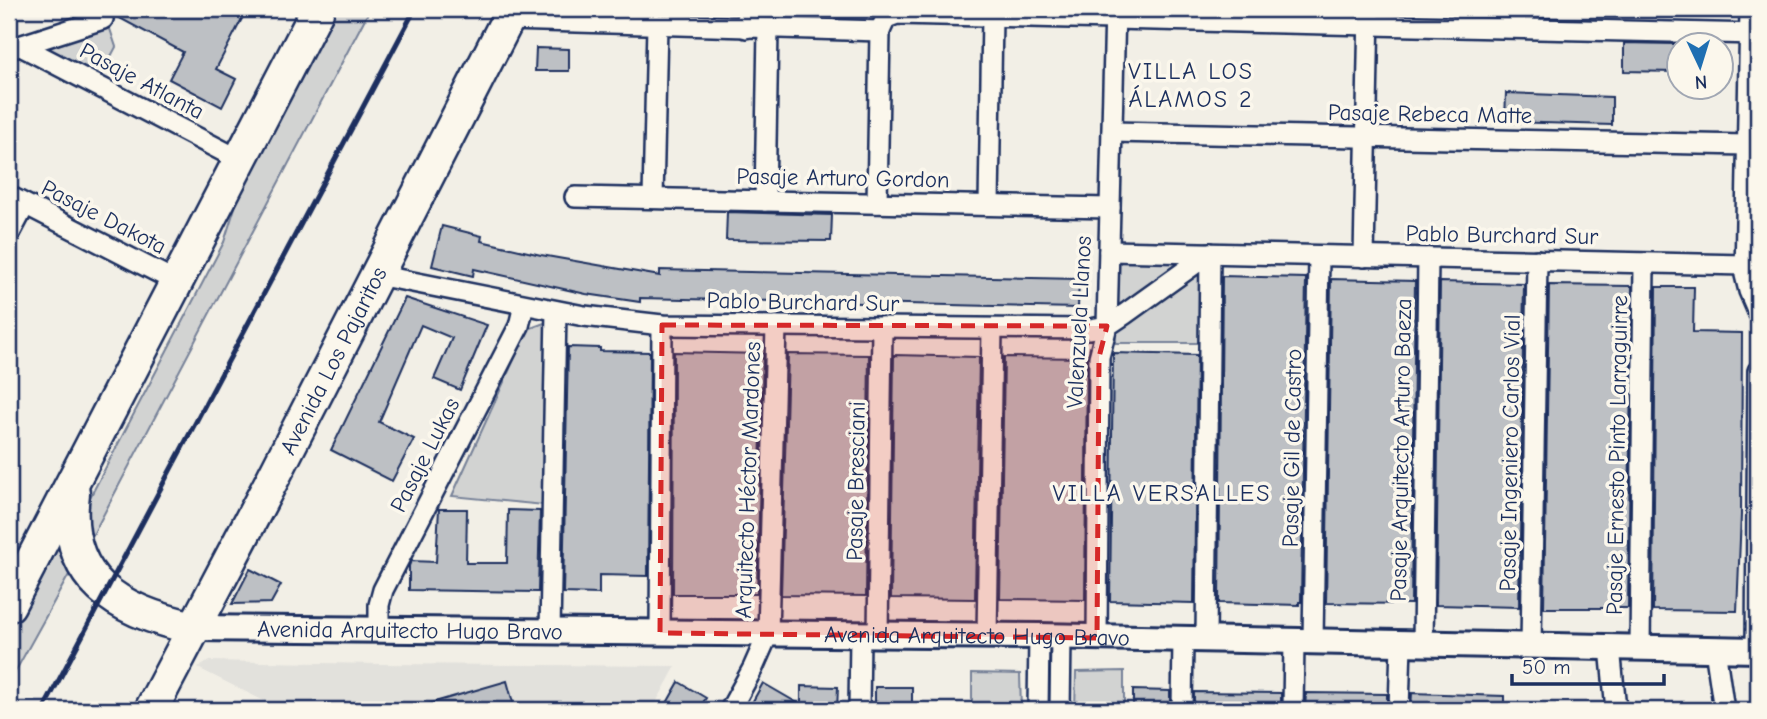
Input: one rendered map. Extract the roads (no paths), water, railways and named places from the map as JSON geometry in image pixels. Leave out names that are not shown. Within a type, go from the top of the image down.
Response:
[{"type":"main road","points":[[9,605],[318,9]]},
{"type":"main road","name":"Avenida Los Pajaritos","points":[[151,710],[510,15]]},
{"type":"main road","points":[[74,481],[70,524],[72,538],[80,562],[93,579],[115,597],[142,612],[160,620],[195,628]]},
{"type":"street","points":[[1750,9],[1754,34],[1747,145],[1752,223],[1745,265],[1747,285],[1758,312]]},
{"type":"street","points":[[877,203],[880,31],[886,18],[897,14],[1369,17],[1754,34]]},
{"type":"street","name":"Valenzuela Llanos","points":[[1097,638],[1099,357],[1107,326],[1115,14]]},
{"type":"street","points":[[510,15],[657,25],[746,18],[768,29],[880,31]]},
{"type":"street","points":[[989,205],[992,16]]},
{"type":"street","points":[[1364,257],[1369,17]]},
{"type":"street","points":[[15,47],[103,19]]},
{"type":"street","points":[[653,198],[657,25]]},
{"type":"street","points":[[765,201],[768,29]]},
{"type":"street","name":"Pasaje Atlanta","points":[[15,47],[240,160]]},
{"type":"street","name":"Pasaje Rebeca Matte","points":[[1112,132],[1747,145]]},
{"type":"street","name":"Pasaje Arturo Gordon","points":[[575,197],[1110,208]]},
{"type":"street","points":[[9,235],[17,200]]},
{"type":"street","name":"Pasaje Dakota","points":[[17,200],[177,282]]},
{"type":"street","name":"Pablo Burchard Sur","points":[[1109,251],[1745,265]]},
{"type":"street","points":[[1107,326],[1210,253]]},
{"type":"street","points":[[1182,710],[1194,639],[1210,253]]},
{"type":"street","name":"Pasaje Gil de Castro","points":[[1293,710],[1303,641],[1319,256]]},
{"type":"street","name":"Pasaje Arquitecto Arturo Baeza","points":[[1399,710],[1412,643],[1427,258]]},
{"type":"street","name":"Pasaje Ingeniero Carlos Vial","points":[[1531,646],[1537,260]]},
{"type":"street","name":"Pasaje Ernesto Pinto Larraguirre","points":[[1640,648],[1644,263]]},
{"type":"street","name":"Pablo Burchard Sur","points":[[377,275],[555,311],[662,325],[992,329],[1090,329],[1107,326]]},
{"type":"street","name":"Pasaje Lukas","points":[[379,630],[380,598],[383,590],[519,326],[524,305]]},
{"type":"street","points":[[550,632],[555,311]]},
{"type":"street","points":[[660,633],[662,325]]},
{"type":"street","name":"Arquitecto Héctor Mardones","points":[[730,710],[768,634],[776,326]]},
{"type":"street","name":"Pasaje Bresciani","points":[[859,710],[869,635],[882,327]]},
{"type":"street","points":[[987,636],[992,329]]},
{"type":"street","points":[[1757,650],[1758,371]]},
{"type":"street","name":"Avenida Arquitecto Hugo Bravo","points":[[195,628],[987,636],[1757,650]]},
{"type":"street","points":[[1038,710],[1050,637]]},
{"type":"street","points":[[1050,637],[1060,710]]},
{"type":"street","points":[[1611,647],[1616,710]]},
{"type":"street","points":[[1715,649],[1724,710]]},
{"type":"railway","points":[[43,710],[415,9]]},
{"type":"district","name":"VILLA LOS ÁLAMOS 2","points":[[1191,85]]},
{"type":"district","name":"VILLA VERSALLES","points":[[1162,493]]}]
